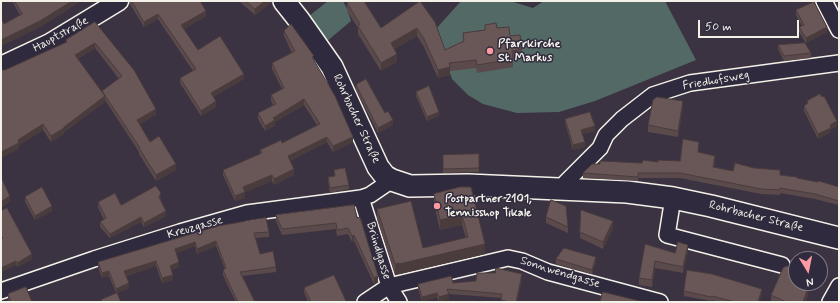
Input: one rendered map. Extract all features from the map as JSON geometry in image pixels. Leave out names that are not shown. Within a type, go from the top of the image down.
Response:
[{"type":"main road","name":"Rohrbacher Straße","points":[[284,1],[332,67],[376,163],[385,176],[392,180],[410,186],[468,185],[627,192],[673,198],[711,206],[839,238]]},
{"type":"street","name":"Hauptstraße","points":[[1,66],[50,43],[119,1]]},
{"type":"street","points":[[824,1],[839,30]]},
{"type":"street","name":"Friedhofsweg","points":[[563,189],[566,182],[600,148],[606,135],[622,119],[653,95],[690,83],[839,63]]},
{"type":"street","name":"Kreuzgasse","points":[[1,291],[101,257],[247,213],[361,198],[370,195],[392,180]]},
{"type":"street","name":"Bründlgasse","points":[[361,198],[389,286],[399,302]]},
{"type":"street","points":[[673,198],[667,235],[782,265]]},
{"type":"street","name":"Sonnwendgasse","points":[[389,286],[508,258],[522,261],[548,272],[660,302]]},
{"type":"street","points":[[365,302],[389,286]]},
{"type":"street","points":[[830,302],[839,286]]},
{"type":"green space","points":[[328,1],[343,1],[351,21],[326,42],[309,16]]},
{"type":"green space","points":[[461,1],[510,1],[533,8],[544,1],[665,1],[696,60],[595,101],[559,112],[517,113],[483,104],[468,95],[452,79],[435,30]]},
{"type":"building","points":[[15,1],[72,1],[40,21],[1,40],[1,18],[4,24],[22,14]]},
{"type":"building","points":[[132,1],[200,1],[206,11],[181,25],[198,50],[220,36],[244,74],[211,93],[216,101],[201,111],[180,78],[196,69],[158,14],[144,22]]},
{"type":"building","points":[[246,1],[265,1],[255,9]]},
{"type":"building","points":[[351,1],[364,1],[381,28],[420,1],[435,22],[445,50],[464,41],[463,33],[485,30],[485,25],[496,23],[497,28],[509,27],[510,36],[520,35],[522,49],[512,51],[513,59],[477,65],[476,60],[449,63],[450,67],[438,70],[424,39],[417,28],[391,43],[397,54],[381,63],[358,26],[360,24],[347,3]]},
{"type":"building","points":[[814,2],[827,27],[806,38],[799,27],[804,25],[796,10]]},
{"type":"building","points":[[95,22],[134,70],[156,109],[137,120],[150,142],[159,136],[176,164],[156,175],[102,91],[122,76],[95,43],[75,55],[105,96],[64,128],[51,136],[43,124],[18,140],[19,143],[1,152],[1,70],[5,70],[67,42],[66,40]]},
{"type":"building","points":[[291,24],[314,56],[312,57],[335,96],[353,137],[333,146],[327,137],[288,156],[294,169],[274,179],[272,175],[243,187],[245,192],[235,196],[223,170],[262,153],[260,150],[281,140],[282,143],[320,124],[304,99],[273,118],[275,120],[265,126],[258,113],[276,104],[271,95],[284,88],[272,63],[295,51],[284,31]]},
{"type":"building","points":[[805,43],[811,53],[784,56],[778,45]]},
{"type":"building","points":[[366,79],[385,113],[388,111],[393,120],[378,128],[356,85]]},
{"type":"building","points":[[429,86],[439,112],[427,117],[416,92]]},
{"type":"building","points":[[820,94],[822,97],[824,96],[837,121],[830,125],[831,128],[818,134],[804,106],[808,103],[807,101]]},
{"type":"building","points":[[657,97],[683,101],[678,131],[648,125],[653,100]]},
{"type":"building","points":[[590,112],[595,126],[581,130],[585,142],[573,145],[565,119]]},
{"type":"building","points":[[683,139],[699,142],[698,152],[715,156],[713,167],[733,171],[735,163],[754,168],[780,170],[780,175],[819,181],[839,187],[839,201],[815,194],[780,188],[780,190],[761,189],[680,173],[638,173],[638,177],[583,173],[592,164],[600,164],[600,161],[642,163],[643,160],[658,162],[658,160],[680,161]]},
{"type":"building","points":[[479,154],[479,168],[443,169],[443,155]]},
{"type":"building","points":[[345,168],[349,185],[330,188],[328,177],[335,176],[334,170]]},
{"type":"building","points":[[1,177],[10,196],[1,202]]},
{"type":"building","points":[[156,186],[161,193],[159,197],[166,211],[144,223],[141,217],[110,234],[100,222],[106,218],[98,202],[115,193],[121,205]]},
{"type":"building","points":[[42,187],[52,206],[35,216],[25,197]]},
{"type":"building","points":[[460,187],[471,187],[485,244],[395,264],[377,209],[411,201],[423,248],[468,237],[462,215],[440,220],[434,194]]},
{"type":"building","points":[[551,200],[566,206],[568,227],[546,217]]},
{"type":"building","points":[[354,205],[357,218],[360,217],[378,276],[374,278],[354,235],[352,236],[348,228],[337,230],[336,223],[282,229],[276,215]]},
{"type":"building","points":[[7,208],[32,254],[17,263],[16,261],[1,268],[1,239],[3,238],[1,236],[1,211]]},
{"type":"building","points":[[581,210],[613,221],[603,242],[580,232]]},
{"type":"building","points":[[266,218],[269,232],[254,233],[260,254],[273,251],[276,267],[240,272],[255,302],[238,302],[223,270],[226,268],[216,241],[197,249],[195,242],[175,249],[179,262],[170,266],[173,275],[162,278],[156,261],[124,271],[129,283],[116,289],[109,271],[102,273],[98,262],[218,226]]},
{"type":"building","points":[[678,242],[688,245],[683,267],[655,261],[652,280],[639,278],[645,244],[675,253]]},
{"type":"building","points":[[564,248],[596,257],[592,270],[556,259]]},
{"type":"building","points":[[788,266],[788,291],[807,291],[803,302],[786,302],[771,295],[783,268]]},
{"type":"building","points":[[496,268],[522,274],[516,302],[501,300],[502,294],[447,289],[449,294],[439,297],[437,293],[422,297],[418,284],[451,276],[453,283],[476,281],[477,273],[495,273]]},
{"type":"building","points":[[687,270],[712,274],[762,289],[758,302],[735,302],[684,291]]},
{"type":"building","points":[[334,275],[346,301],[311,302],[304,288]]},
{"type":"building","points":[[26,287],[32,302],[11,302],[8,294]]},
{"type":"building","points":[[603,292],[644,302],[600,302]]},
{"type":"building","points":[[117,293],[121,302],[102,302],[101,300]]},
{"type":"place","name":"Pfarrkirche St. Markus","points":[[490,51]]},
{"type":"place","name":"Postpartner 2101, Tennisshop Tikale","points":[[437,206]]}]
